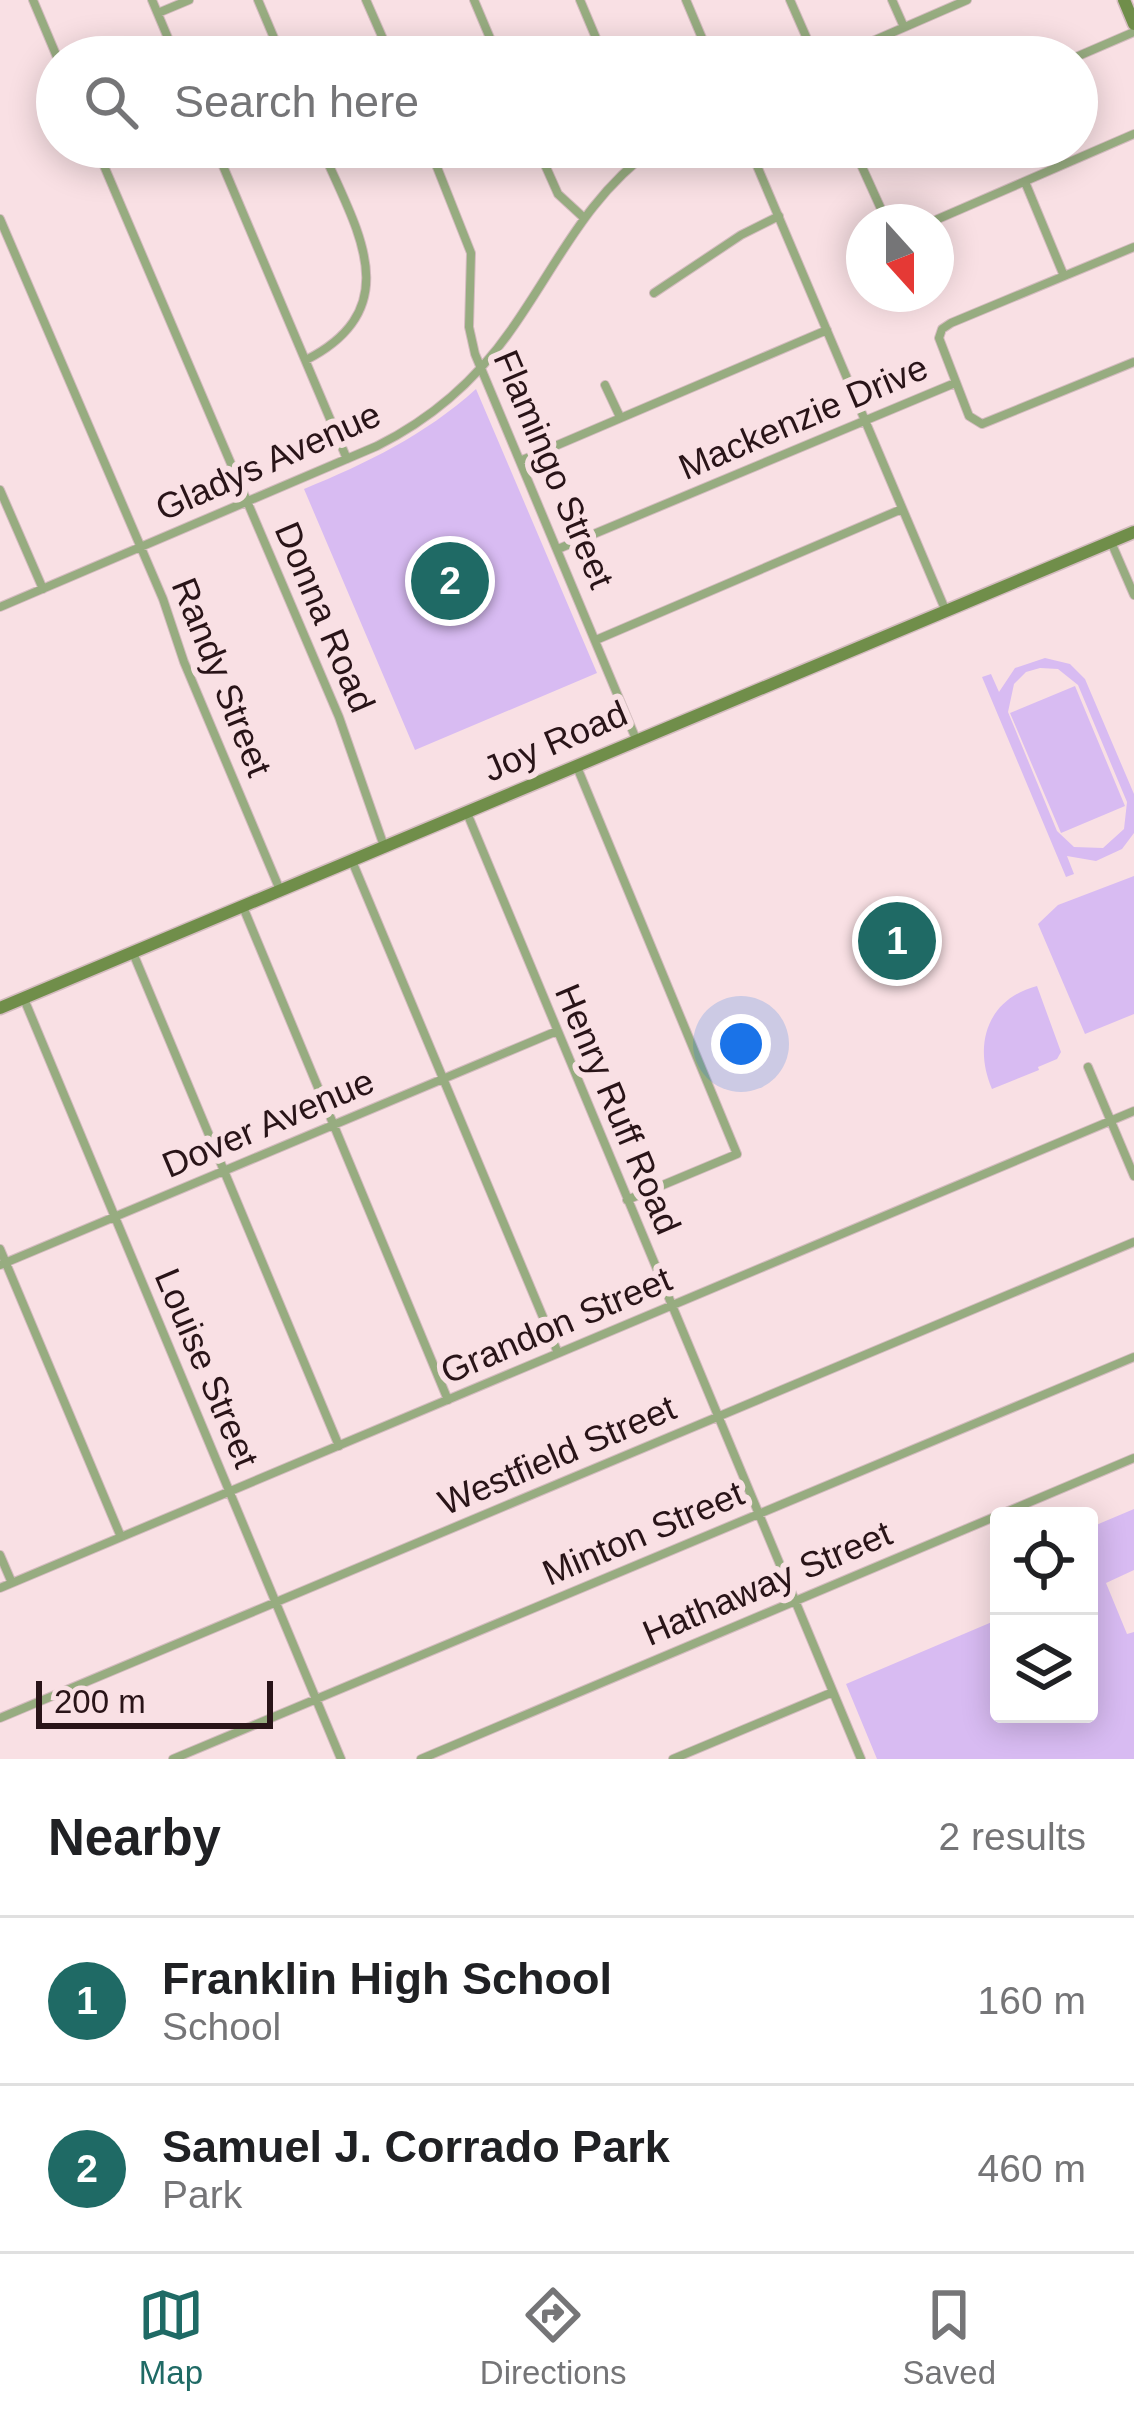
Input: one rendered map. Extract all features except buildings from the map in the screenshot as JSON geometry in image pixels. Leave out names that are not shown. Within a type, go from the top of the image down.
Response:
[{"type":"street","points":[[33,0],[48,36]]},
{"type":"street","points":[[152,0],[167,36]]},
{"type":"street","points":[[158,13],[189,0]]},
{"type":"street","points":[[258,0],[273,36]]},
{"type":"street","points":[[366,0],[382,36]]},
{"type":"street","points":[[474,0],[489,36]]},
{"type":"street","points":[[580,0],[595,36]]},
{"type":"street","points":[[686,0],[701,36]]},
{"type":"street","points":[[790,0],[806,36]]},
{"type":"street","points":[[892,0],[904,27]]},
{"type":"street","points":[[884,36],[968,0]]},
{"type":"street","points":[[1098,46],[1134,28],[1124,0]]},
{"type":"street","points":[[1098,150],[1134,134]]},
{"type":"street","name":"Donna Road","points":[[104,168],[347,737],[384,846]]},
{"type":"street","points":[[224,168],[347,459]]},
{"type":"street","points":[[306,360],[335,343],[354,321],[364,301],[368,276],[363,246],[330,168]]},
{"type":"street","name":"Flamingo Street","points":[[438,168],[471,253],[469,327],[481,367],[636,739]]},
{"type":"street","points":[[546,168],[558,194],[583,217]]},
{"type":"street","name":"Gladys Avenue","points":[[0,607],[347,459],[422,419],[481,367],[511,330],[583,217],[630,168]]},
{"type":"street","points":[[757,168],[945,609]]},
{"type":"street","points":[[863,168],[879,204]]},
{"type":"street","points":[[954,212],[1056,168]]},
{"type":"street","points":[[1024,182],[1064,276]]},
{"type":"street","points":[[654,293],[779,216]]},
{"type":"street","name":"Randy Street","points":[[0,219],[141,547],[280,890]]},
{"type":"street","name":"Mackenzie Drive","points":[[558,549],[955,383],[939,343],[942,328],[1134,247]]},
{"type":"street","points":[[520,461],[827,330]]},
{"type":"street","points":[[955,383],[971,419],[987,423],[1134,362]]},
{"type":"street","points":[[605,385],[620,417]]},
{"type":"street","points":[[0,490],[43,589]]},
{"type":"street","points":[[596,640],[902,509]]},
{"type":"street","name":"Joy Road","points":[[1,1004],[1134,532]]},
{"type":"street","points":[[1111,542],[1134,595]]},
{"type":"street","points":[[576,765],[737,1154],[627,1200]]},
{"type":"street","name":"Henry Ruff Road","points":[[466,812],[861,1759]]},
{"type":"street","points":[[351,860],[558,1353]]},
{"type":"street","points":[[242,906],[448,1400]]},
{"type":"street","points":[[133,952],[339,1446]]},
{"type":"street","name":"Louise Street","points":[[23,998],[341,1759]]},
{"type":"street","name":"Dover Avenue","points":[[3,1264],[556,1030]]},
{"type":"street","points":[[1088,1067],[1134,1176]]},
{"type":"street","name":"Grandon Street","points":[[0,1588],[1134,1112]]},
{"type":"street","name":"Westfield Street","points":[[0,1718],[1134,1242]]},
{"type":"street","points":[[0,1249],[121,1537]]},
{"type":"street","name":"Minton Street","points":[[173,1759],[1134,1357]]},
{"type":"street","name":"Hathaway Street","points":[[421,1759],[1134,1459]]},
{"type":"street","points":[[0,1555],[12,1583]]},
{"type":"street","points":[[673,1759],[833,1692]]},
{"type":"shaded area","points":[[476,389],[597,673],[415,750],[304,489],[394,446]]},
{"type":"shaded area","points":[[1045,658],[1070,664],[1085,679],[1134,794],[1134,833],[1122,849],[1096,861],[1067,856],[1074,874],[1066,877],[982,677],[991,674],[999,692],[1015,668]],"holes":[[[1058,669],[1078,685],[1127,802],[1124,829],[1103,848],[1074,847],[1057,831],[1008,712],[1014,684],[1026,672]]]},
{"type":"shaded area","points":[[1075,686],[1125,806],[1061,833],[1010,713]]},
{"type":"shaded area","points":[[1134,876],[1134,1014],[1085,1034],[1038,924],[1058,905]]},
{"type":"shaded area","points":[[1037,986],[1061,1052],[1039,1070],[992,1089],[984,1056],[989,1026],[1006,1001]]},
{"type":"shaded area","points":[[1134,1509],[1134,1570],[1106,1583],[1127,1634],[1134,1632],[1134,1759],[877,1759],[846,1684],[990,1623],[990,1723],[1098,1723],[1098,1524]]},
{"type":"place","name":"Samuel J. Corrado Park","points":[[450,581]]},
{"type":"place","name":"Franklin High School","points":[[897,941]]}]
